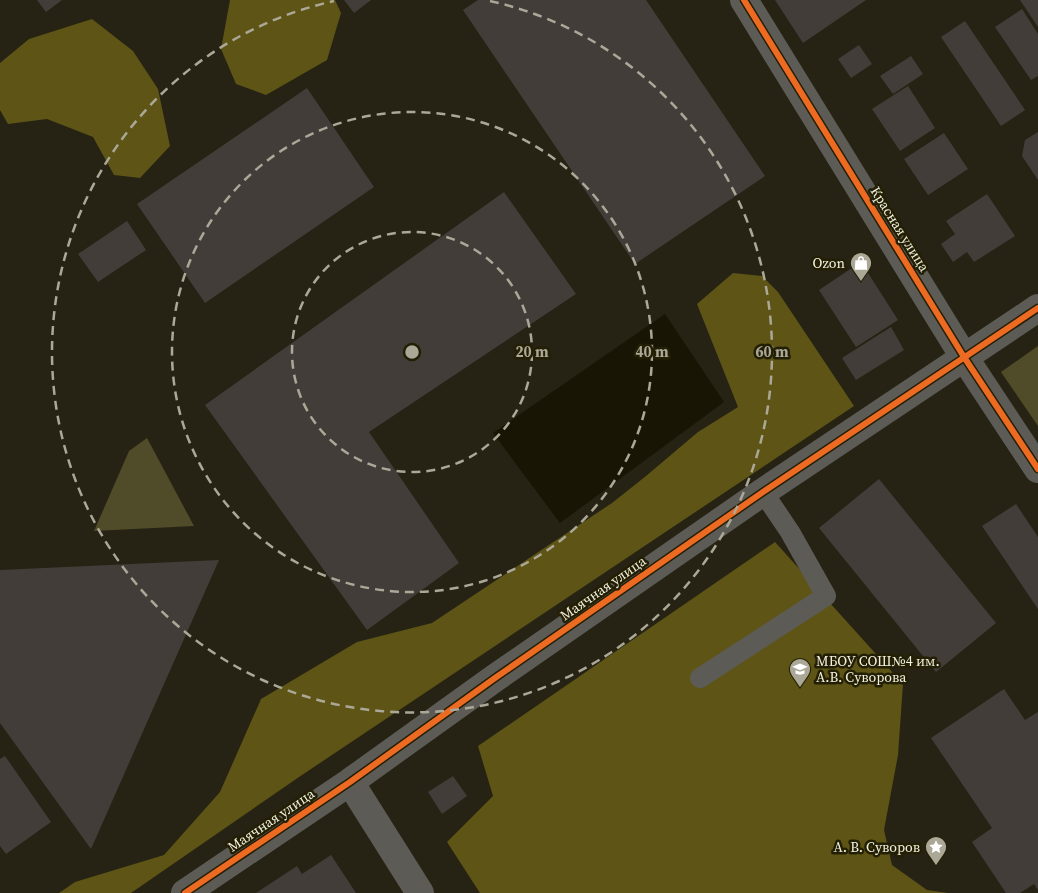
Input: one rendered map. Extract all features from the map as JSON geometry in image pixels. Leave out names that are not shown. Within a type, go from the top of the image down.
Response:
[{"type":"street","name":"Красная улица","points":[[744,0],[964,357],[1038,470]]},
{"type":"street","name":"Маячная улица","points":[[185,893],[350,782],[495,678],[764,492],[1038,308]]},
{"type":"street","points":[[350,782],[420,893]]},
{"type":"lane","points":[[700,678],[826,596],[790,532],[764,492]]},
{"type":"shaded area","points":[[230,0],[335,0],[341,13],[327,60],[266,95],[236,84],[221,49]]},
{"type":"shaded area","points":[[92,19],[133,51],[158,89],[170,146],[140,178],[114,175],[93,137],[47,119],[8,124],[0,110],[0,63],[29,39]]},
{"type":"shaded area","points":[[733,273],[762,276],[778,292],[854,406],[302,775],[131,893],[59,893],[75,882],[164,855],[220,792],[261,699],[357,642],[432,623],[612,503],[698,432],[738,407],[697,304]]},
{"type":"shaded area","points":[[665,314],[724,402],[560,523],[493,433]]},
{"type":"shaded area","points":[[1038,346],[1038,426],[1001,372]]},
{"type":"shaded area","points":[[147,438],[194,526],[94,531],[129,451]]},
{"type":"shaded area","points":[[775,542],[903,684],[898,755],[884,830],[892,865],[927,890],[948,893],[480,893],[447,842],[493,796],[478,746]]},
{"type":"building","points":[[37,0],[62,0],[46,12]]},
{"type":"building","points":[[344,0],[371,0],[354,13]]},
{"type":"building","points":[[478,0],[646,0],[765,176],[635,264],[463,10]]},
{"type":"building","points":[[775,0],[866,0],[803,43]]},
{"type":"building","points":[[1020,0],[1038,0],[1038,27]]},
{"type":"building","points":[[1022,9],[1038,34],[1038,76],[1031,80],[995,27]]},
{"type":"building","points":[[965,21],[1025,110],[1001,126],[941,37]]},
{"type":"building","points":[[859,45],[872,64],[851,78],[838,59]]},
{"type":"building","points":[[911,56],[923,74],[893,94],[880,76]]},
{"type":"building","points":[[908,86],[935,128],[900,151],[872,109]]},
{"type":"building","points":[[307,88],[374,187],[205,303],[137,204]]},
{"type":"building","points":[[1038,132],[1038,180],[1022,156],[1025,140]]},
{"type":"building","points":[[944,133],[968,169],[928,195],[904,159]]},
{"type":"building","points":[[504,192],[576,294],[369,432],[459,563],[367,630],[205,405]]},
{"type":"building","points":[[987,194],[1015,236],[974,262],[967,252],[953,262],[941,244],[955,234],[946,221]]},
{"type":"building","points":[[127,221],[146,250],[98,282],[78,254]]},
{"type":"building","points":[[861,262],[898,320],[856,347],[819,290]]},
{"type":"building","points":[[891,327],[904,350],[856,380],[842,358]]},
{"type":"building","points":[[879,479],[996,623],[936,672],[819,528]]},
{"type":"building","points":[[1016,504],[1038,537],[1038,609],[982,526]]},
{"type":"building","points":[[219,560],[91,849],[0,723],[0,570]]},
{"type":"building","name":"МБОУ СОШ№4 им. А.В. Суворова","points":[[1004,689],[1025,720],[1038,712],[1038,890],[1034,884],[1020,893],[1006,893],[972,842],[992,828],[931,738]]},
{"type":"building","points":[[5,756],[51,822],[6,854],[0,846],[0,759]]},
{"type":"building","points":[[453,776],[467,796],[442,814],[428,792]]},
{"type":"building","points":[[331,855],[356,893],[256,893],[297,866],[302,874]]},
{"type":"cycle path","points":[[744,0],[964,357],[1038,469]]},
{"type":"cycle path","points":[[185,893],[350,782],[495,678],[763,492],[1038,308]]},
{"type":"place","name":"Ozon","points":[[861,282]]},
{"type":"place","name":"МБОУ СОШ№4 им. А.В. Суворова","points":[[800,688]]},
{"type":"place","name":"А. В. Суворов","points":[[936,866]]}]
